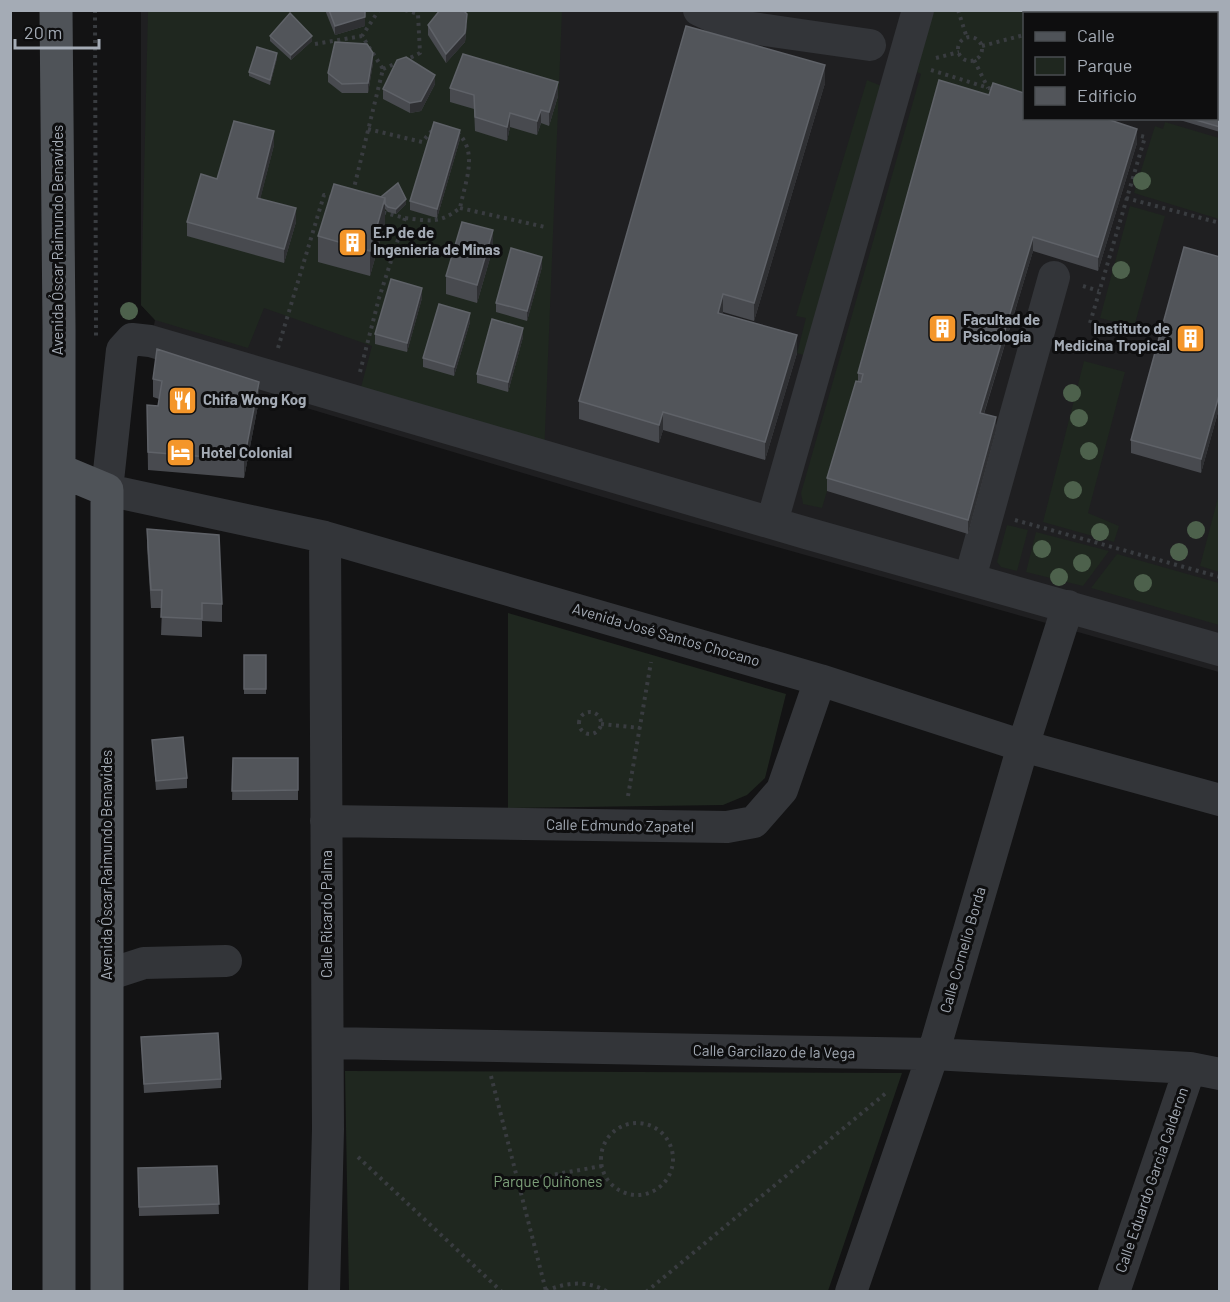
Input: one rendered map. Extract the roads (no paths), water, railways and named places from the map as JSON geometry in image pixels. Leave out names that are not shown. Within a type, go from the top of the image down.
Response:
[{"type":"main road","name":"Avenida Óscar Raimundo Benavides","points":[[56,10],[59,471],[59,1292]]},
{"type":"main road","points":[[59,471],[107,490]]},
{"type":"main road","name":"Avenida Óscar Raimundo Benavides","points":[[107,490],[107,1292]]},
{"type":"street","points":[[699,10],[731,25],[870,45]]},
{"type":"street","points":[[772,522],[918,10]]},
{"type":"street","points":[[970,578],[1054,277]]},
{"type":"street","points":[[107,490],[122,350],[132,339],[150,341],[970,578],[1064,617],[1220,650]]},
{"type":"street","name":"Avenida José Santos Chocano","points":[[107,490],[325,537],[820,680],[1023,746],[1220,800]]},
{"type":"street","name":"Calle Ricardo Palma","points":[[324,1292],[328,1129],[325,537]]},
{"type":"street","name":"Calle Cornelio Borda","points":[[851,1292],[933,1054],[1023,746],[1064,617]]},
{"type":"street","name":"Calle Edmundo Zapatel","points":[[326,821],[622,827],[727,827],[754,822],[782,790],[820,680]]},
{"type":"street","points":[[108,975],[144,963],[226,962]]},
{"type":"street","name":"Calle Garcilazo de la Vega","points":[[328,1043],[484,1048],[933,1054],[1205,1071]]},
{"type":"street","name":"Calle Eduardo Garcia Calderon","points":[[1114,1292],[1205,1071]]},
{"type":"place","name":"E.P de de Ingenieria de Minas","points":[[352,242]]},
{"type":"place","name":"Facultad de Psicología","points":[[942,329]]},
{"type":"place","name":"Instituto de Medicina Tropical","points":[[1191,338]]},
{"type":"place","name":"Chifa Wong Kog","points":[[182,400]]},
{"type":"place","name":"Hotel Colonial","points":[[180,453]]},
{"type":"park label","name":"Parque Quiñones","points":[[548,1182]]}]
